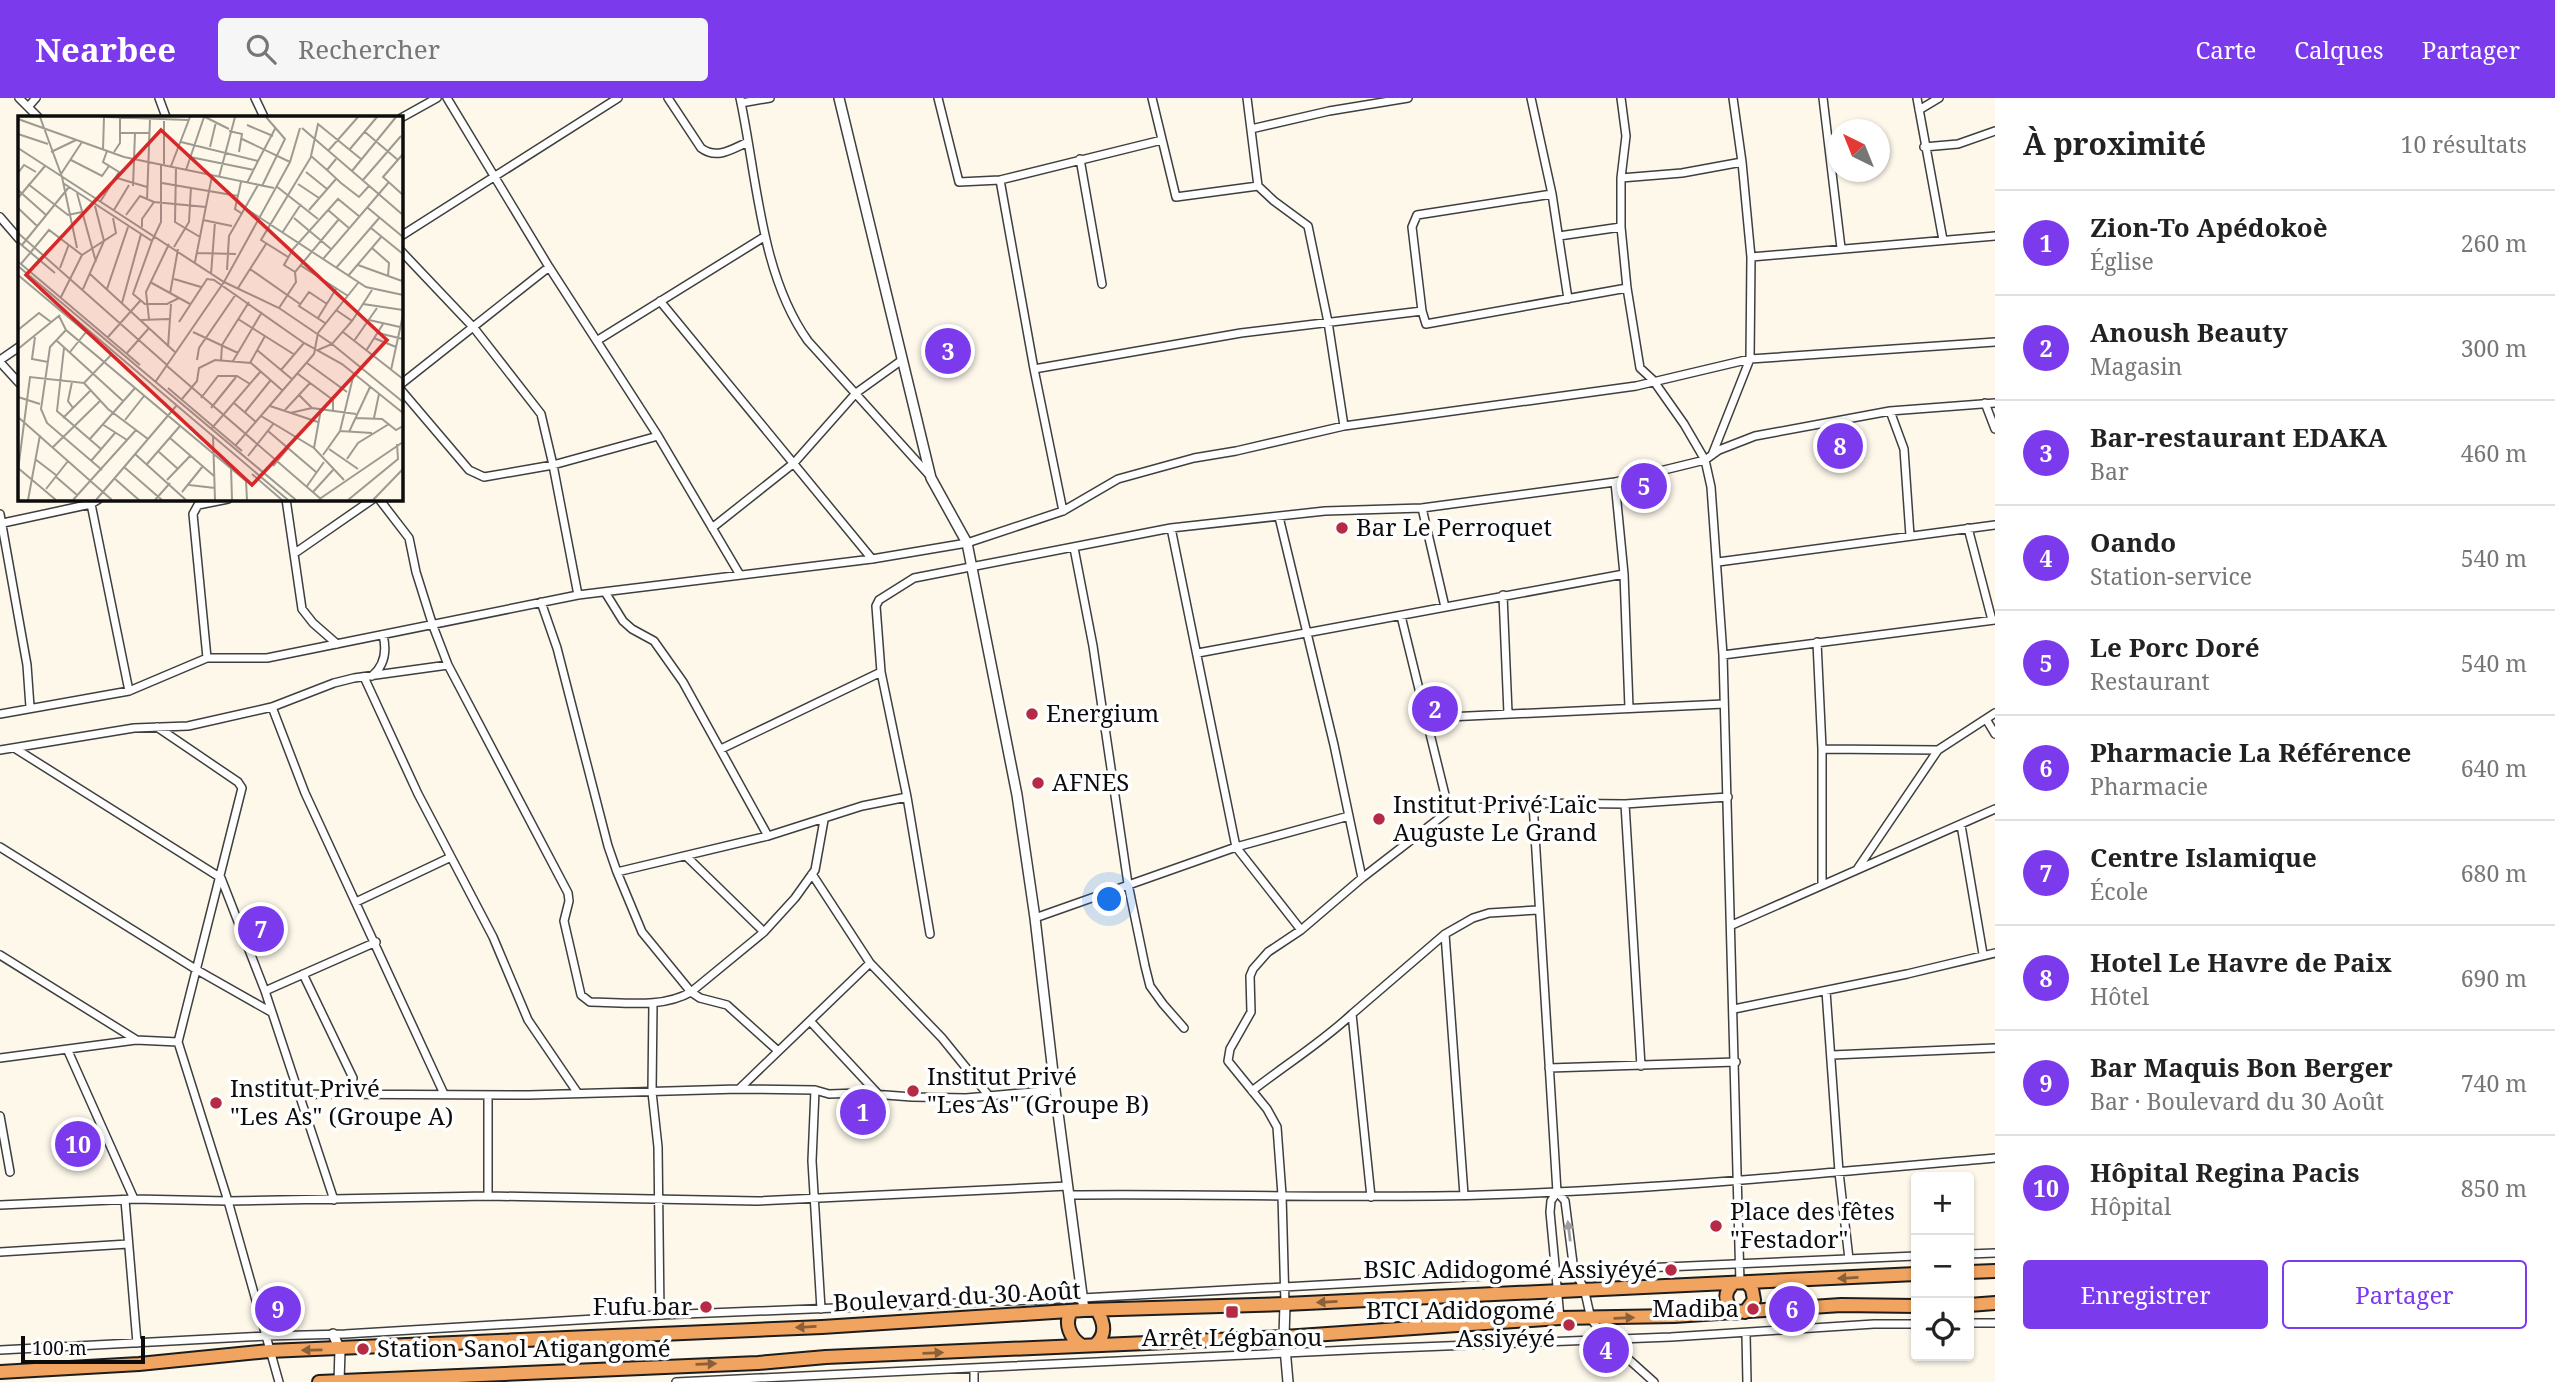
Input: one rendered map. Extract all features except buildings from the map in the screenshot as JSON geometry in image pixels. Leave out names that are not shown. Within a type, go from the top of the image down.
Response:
[{"type":"highway","points":[[1974,1272],[1995,1271]]},
{"type":"highway","name":"Boulevard du 30 Août","points":[[0,1372],[139,1364],[269,1351],[796,1328],[1084,1307],[1285,1304],[1584,1288],[1911,1275]]},
{"type":"highway","points":[[1741,1283],[1752,1289],[1754,1300],[1741,1312],[1728,1305],[1726,1298],[1729,1288],[1741,1283]]},
{"type":"highway","points":[[1974,1305],[1995,1303]]},
{"type":"highway","points":[[319,1382],[1284,1337],[1560,1318],[1591,1319],[1841,1305],[1911,1306]]},
{"type":"highway","points":[[1081,1345],[1073,1339],[1068,1316],[1084,1307],[1101,1316],[1103,1336],[1096,1344]]},
{"type":"street","points":[[19,98],[37,116]]},
{"type":"street","points":[[28,107],[36,98]]},
{"type":"street","points":[[159,98],[166,116]]},
{"type":"street","points":[[256,101],[266,98]]},
{"type":"street","points":[[402,117],[437,98]]},
{"type":"street","points":[[447,98],[549,267],[658,436],[740,575]]},
{"type":"street","points":[[402,235],[618,98]]},
{"type":"street","points":[[668,98],[707,153],[725,153],[748,142]]},
{"type":"street","points":[[770,98],[741,100],[764,237],[788,304],[802,332],[931,478],[968,543],[1017,796],[1084,1307]]},
{"type":"street","points":[[839,98],[931,478]]},
{"type":"street","points":[[938,98],[959,183],[1000,180],[1162,141]]},
{"type":"street","points":[[1152,98],[1176,197],[1258,186]]},
{"type":"street","points":[[1247,98],[1258,186],[1308,226],[1328,322],[1344,426]]},
{"type":"street","points":[[1251,129],[1329,111],[1408,98]]},
{"type":"street","points":[[1531,98],[1552,194],[1568,299]]},
{"type":"street","points":[[1621,98],[1626,136],[1621,228],[1627,288],[1640,368],[1653,380],[1709,457]]},
{"type":"street","points":[[1733,98],[1751,257],[1750,359],[1709,457],[1723,655],[1741,1283]]},
{"type":"street","points":[[1823,98],[1841,248]]},
{"type":"street","points":[[1917,98],[1924,148],[1943,240]]},
{"type":"street","points":[[1919,110],[1939,98]]},
{"type":"street","points":[[1924,148],[1958,144],[1995,131]]},
{"type":"street","points":[[1080,159],[1102,284]]},
{"type":"street","points":[[1622,178],[1682,173],[1742,162]]},
{"type":"street","points":[[1000,180],[1063,511]]},
{"type":"street","points":[[1552,194],[1417,215],[1412,227],[1422,311],[1426,324],[1627,288]]},
{"type":"street","points":[[0,217],[18,238]]},
{"type":"street","points":[[1559,236],[1621,228]]},
{"type":"street","points":[[1751,257],[1995,236]]},
{"type":"street","points":[[598,340],[764,237]]},
{"type":"street","points":[[402,252],[474,328],[541,414],[554,465],[578,595]]},
{"type":"street","points":[[402,386],[549,267]]},
{"type":"street","points":[[660,301],[872,559]]},
{"type":"street","points":[[1034,369],[1241,333],[1422,311]]},
{"type":"street","points":[[0,714],[129,691],[207,658],[267,658],[578,595],[872,559],[968,543],[1063,511],[1118,479],[1157,467],[1344,426],[1636,386],[1750,359],[1995,342]]},
{"type":"street","points":[[18,348],[0,361],[18,382]]},
{"type":"street","points":[[712,527],[794,463],[856,393],[902,360]]},
{"type":"street","points":[[402,388],[476,475],[484,477],[554,465],[658,436]]},
{"type":"street","points":[[1985,403],[1995,429]]},
{"type":"street","points":[[930,934],[907,797],[881,672],[877,601],[905,583],[922,575],[971,568],[1171,528],[1325,511],[1422,508],[1615,482],[1709,457],[1735,442],[1755,436],[1890,411],[1995,403]]},
{"type":"street","points":[[1890,411],[1903,449],[1910,536]]},
{"type":"street","points":[[1615,482],[1624,573],[1629,708]]},
{"type":"street","points":[[3,523],[91,504],[97,500]]},
{"type":"street","points":[[207,658],[193,514],[198,505],[223,500]]},
{"type":"street","points":[[286,500],[302,609],[313,623],[337,644]]},
{"type":"street","points":[[295,553],[372,500]]},
{"type":"street","points":[[380,500],[408,538],[433,626],[448,666],[568,893],[569,901],[564,921],[582,995],[590,1002],[653,1003],[672,1001],[691,992],[764,932],[813,874],[817,866],[824,820]]},
{"type":"street","points":[[91,504],[129,691]]},
{"type":"street","points":[[1422,508],[1445,607]]},
{"type":"street","points":[[0,514],[27,665],[30,707]]},
{"type":"street","points":[[1279,517],[1362,878]]},
{"type":"street","points":[[1718,562],[1995,525]]},
{"type":"street","points":[[1171,528],[1236,847],[1301,930]]},
{"type":"street","points":[[1723,655],[1993,620],[1968,528]]},
{"type":"street","points":[[1074,548],[1093,646],[1128,884],[1150,986],[1184,1028]]},
{"type":"street","points":[[1198,653],[1624,573]]},
{"type":"street","points":[[605,592],[629,627],[658,645],[683,682],[768,836]]},
{"type":"street","points":[[1503,595],[1508,713]]},
{"type":"street","points":[[541,602],[561,662],[608,846],[642,932],[691,992],[700,998],[727,1005],[776,1050]]},
{"type":"street","points":[[1401,615],[1448,811]]},
{"type":"street","points":[[368,677],[383,663],[386,647],[383,635]]},
{"type":"street","points":[[1817,642],[1822,749],[1822,883]]},
{"type":"street","points":[[0,750],[134,728],[187,726],[272,707],[334,683],[448,666]]},
{"type":"street","points":[[721,749],[881,672]]},
{"type":"street","points":[[368,677],[412,782],[499,951],[528,1020],[577,1092]]},
{"type":"street","points":[[1427,719],[1724,704]]},
{"type":"street","points":[[272,707],[305,793],[444,1094]]},
{"type":"street","points":[[1857,870],[1938,750],[1995,713]]},
{"type":"street","points":[[1986,719],[1995,734]]},
{"type":"street","points":[[157,727],[238,782],[242,788],[178,1042],[228,1201],[279,1382]]},
{"type":"street","points":[[15,748],[221,878],[265,991],[334,1200]]},
{"type":"street","points":[[1822,749],[1938,750]]},
{"type":"street","points":[[617,872],[768,836],[862,806],[907,797]]},
{"type":"street","points":[[1288,1382],[1284,1337],[1286,1286],[1277,1127],[1227,1061],[1230,1049],[1251,1012],[1250,976],[1253,969],[1268,951],[1301,930],[1448,811],[1533,803],[1625,804],[1728,797]]},
{"type":"street","points":[[1533,803],[1556,1192],[1551,1201],[1550,1212],[1560,1318]]},
{"type":"street","points":[[1625,804],[1641,1066]]},
{"type":"street","points":[[1732,925],[1822,883],[1995,809]]},
{"type":"street","points":[[1035,918],[1236,847],[1349,816]]},
{"type":"street","points":[[1961,825],[1983,954]]},
{"type":"street","points":[[0,847],[197,970],[271,1012]]},
{"type":"street","points":[[686,856],[764,932]]},
{"type":"street","points":[[356,902],[451,857]]},
{"type":"street","points":[[813,874],[870,962],[942,1038],[989,1096]]},
{"type":"street","points":[[1252,1091],[1334,1031],[1445,934],[1473,918],[1489,913],[1538,910]]},
{"type":"street","points":[[1445,934],[1464,1195]]},
{"type":"street","points":[[265,991],[376,942]]},
{"type":"street","points":[[1734,1009],[1995,953]]},
{"type":"street","points":[[0,955],[136,1040]]},
{"type":"street","points":[[739,1088],[870,962]]},
{"type":"street","points":[[303,974],[353,1078],[350,1093]]},
{"type":"street","points":[[1826,991],[1839,1172],[1849,1259]]},
{"type":"street","points":[[653,1003],[652,1092],[657,1135],[660,1315]]},
{"type":"street","points":[[1352,1014],[1371,1197]]},
{"type":"street","points":[[810,1021],[878,1094]]},
{"type":"street","points":[[0,1058],[136,1040],[178,1042]]},
{"type":"street","points":[[1832,1055],[1995,1048]]},
{"type":"street","points":[[68,1051],[134,1199]]},
{"type":"street","points":[[1549,1068],[1736,1062]]},
{"type":"street","points":[[299,1094],[488,1095],[739,1088],[925,1098],[1055,1090]]},
{"type":"street","points":[[815,1090],[812,1161],[821,1310]]},
{"type":"street","points":[[488,1095],[488,1196]]},
{"type":"street","points":[[0,1116],[10,1172]]},
{"type":"street","points":[[0,1205],[125,1199],[228,1201],[488,1196],[757,1201],[1068,1191],[1371,1197],[1464,1195],[1736,1180],[1995,1158]]},
{"type":"street","points":[[1556,1192],[1565,1200],[1574,1271],[1584,1288],[1591,1319],[1606,1339],[1654,1382]]},
{"type":"street","points":[[125,1199],[137,1343]]},
{"type":"street","points":[[0,1252],[128,1244]]},
{"type":"street","points":[[1974,1254],[1995,1253]]},
{"type":"street","points":[[0,1350],[660,1315],[1084,1307],[1286,1286],[1911,1256]]},
{"type":"street","points":[[1974,1323],[1995,1323]]},
{"type":"street","points":[[676,1382],[1746,1334],[1874,1324],[1911,1324]]},
{"type":"street","points":[[333,1334],[340,1350],[339,1381]]},
{"type":"street","points":[[1746,1334],[1747,1382]]},
{"type":"street","points":[[974,1368],[974,1382]]},
{"type":"place","name":"Bar-restaurant EDAKA","points":[[948,351]]},
{"type":"place","name":"Hotel Le Havre de Paix","points":[[1840,446]]},
{"type":"place","name":"Le Porc Doré","points":[[1644,486]]},
{"type":"place","name":"Bar Le Perroquet","points":[[1342,528]]},
{"type":"place","name":"Anoush Beauty","points":[[1435,709]]},
{"type":"place","name":"Energium","points":[[1032,714]]},
{"type":"place","name":"AFNES","points":[[1038,783]]},
{"type":"place","name":"Institut Privé Laïc Auguste Le Grand","points":[[1379,819]]},
{"type":"place","name":"Centre Islamique","points":[[261,929]]},
{"type":"place","name":"Institut Privé \"Les As\" (Groupe B)","points":[[913,1091]]},
{"type":"place","name":"Institut Privé \"Les As\" (Groupe A)","points":[[216,1103]]},
{"type":"place","name":"Zion-To Apédokoè","points":[[863,1112]]},
{"type":"place","name":"Hôpital Regina Pacis","points":[[78,1144]]},
{"type":"place","name":"Place des fêtes \"Festador\"","points":[[1716,1226]]},
{"type":"place","name":"BSIC Adidogomé Assiyéyé","points":[[1671,1270]]},
{"type":"place","name":"Fufu bar","points":[[706,1307]]},
{"type":"place","name":"Bar Maquis Bon Berger","points":[[278,1309]]},
{"type":"place","name":"Madiba","points":[[1753,1309]]},
{"type":"place","name":"Pharmacie La Référence","points":[[1792,1309]]},
{"type":"place","name":"Arrêt Légbanou","points":[[1232,1312]]},
{"type":"place","name":"BTCI Adidogomé Assiyéyé","points":[[1569,1325]]},
{"type":"place","name":"Station Sanol Atigangomé","points":[[363,1349]]},
{"type":"place","name":"Oando","points":[[1606,1350]]}]
